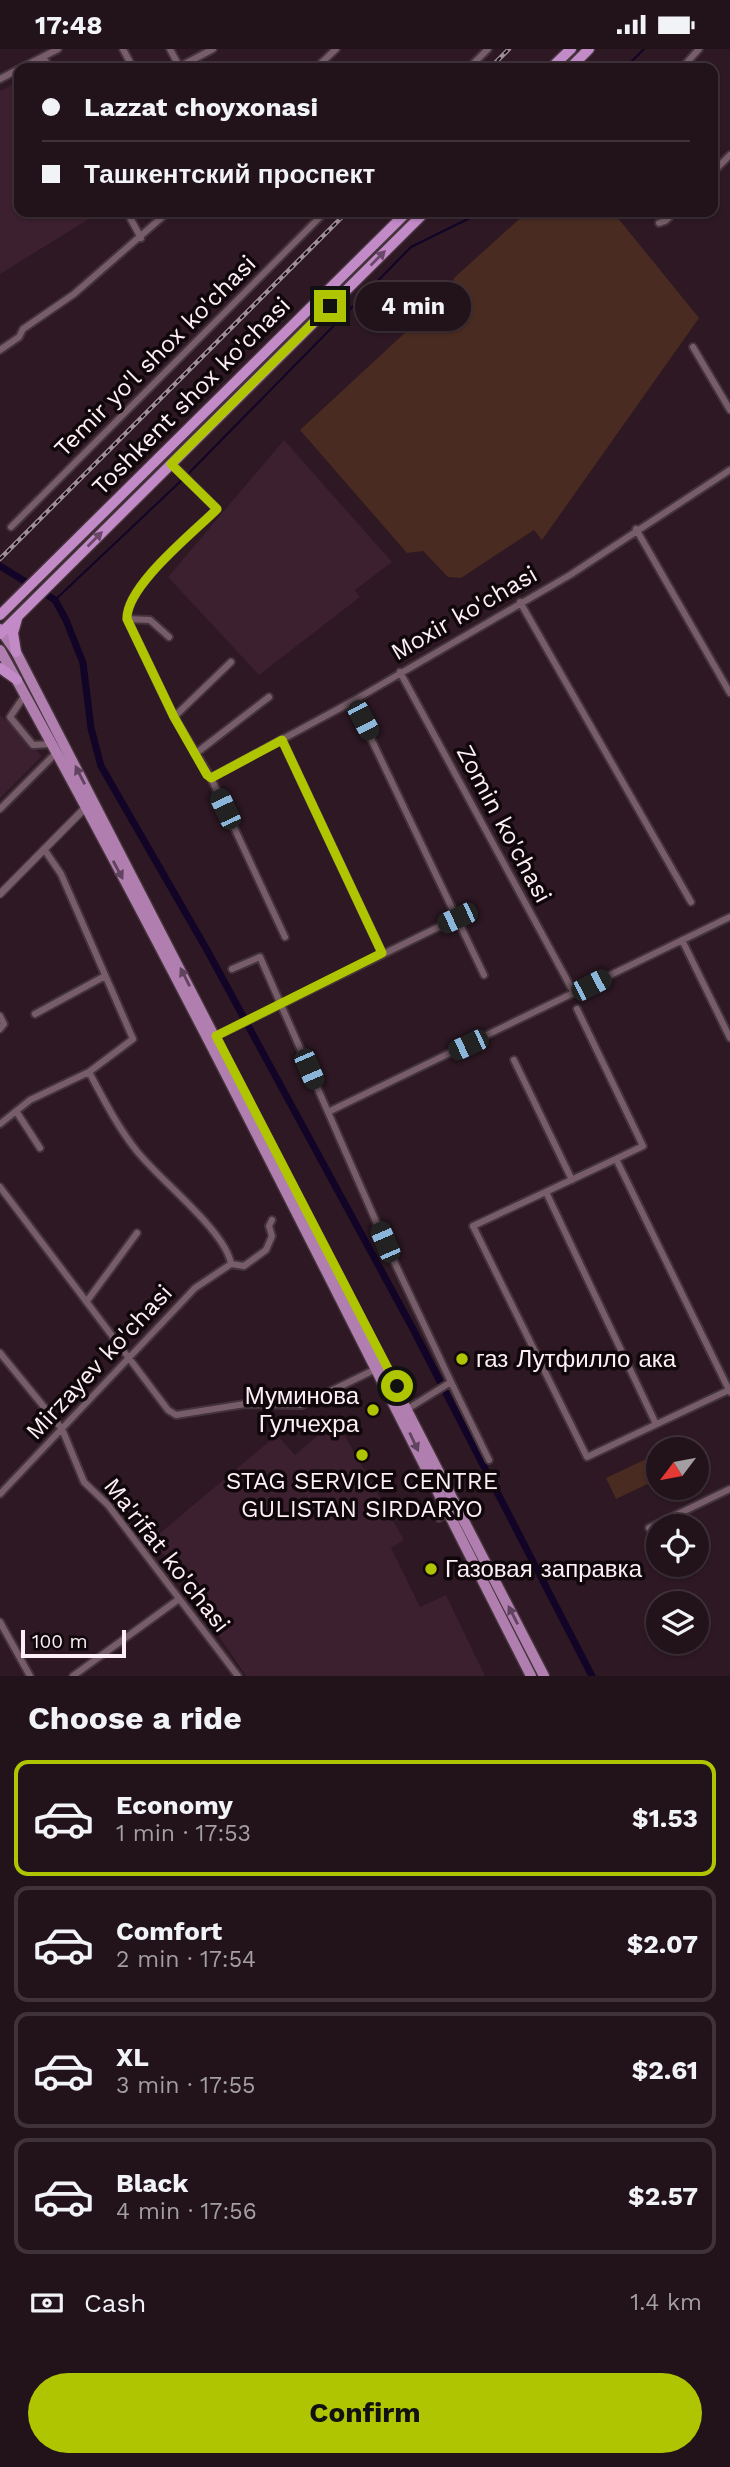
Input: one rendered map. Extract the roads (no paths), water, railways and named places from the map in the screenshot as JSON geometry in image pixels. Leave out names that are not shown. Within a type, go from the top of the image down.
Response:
[{"type":"highway","points":[[556,63],[570,49]]},
{"type":"highway","points":[[575,63],[589,49]]},
{"type":"highway","name":"Toshkent shox ko'chasi","points":[[0,615],[402,217]]},
{"type":"highway","points":[[1,631],[420,217]]},
{"type":"highway","points":[[16,652],[13,633],[20,614]]},
{"type":"highway","points":[[0,668],[17,680]]},
{"type":"main road","points":[[1,631],[16,652],[216,1036],[544,1676]]},
{"type":"main road","points":[[0,650],[85,807],[376,1369],[443,1515],[531,1676]]},
{"type":"street","points":[[32,63],[58,49]]},
{"type":"street","points":[[187,63],[213,49]]},
{"type":"street","points":[[321,63],[336,49]]},
{"type":"street","points":[[474,63],[488,49]]},
{"type":"street","points":[[686,63],[699,49]]},
{"type":"street","points":[[43,57],[47,63]]},
{"type":"street","points":[[130,217],[141,238]]},
{"type":"street","points":[[0,350],[19,337],[23,328],[74,294],[163,217]]},
{"type":"street","name":"Temir yo'l shox ko'chasi","points":[[11,527],[321,217]]},
{"type":"street","points":[[659,223],[670,217]]},
{"type":"street","points":[[693,347],[730,410]]},
{"type":"street","points":[[171,464],[217,509],[139,588],[129,604],[127,619],[174,717],[211,778],[285,937]]},
{"type":"street","name":"Moxir ko'chasi","points":[[211,778],[353,701],[570,575],[636,529],[730,470]]},
{"type":"street","points":[[636,529],[730,693]]},
{"type":"street","points":[[520,602],[691,902]]},
{"type":"street","points":[[127,619],[150,620],[169,637]]},
{"type":"street","points":[[174,717],[231,662]]},
{"type":"street","name":"Zomin ko'chasi","points":[[400,672],[574,993]]},
{"type":"street","points":[[25,695],[10,717],[33,745],[53,748]]},
{"type":"street","points":[[194,754],[269,697]]},
{"type":"street","points":[[353,701],[484,975]]},
{"type":"street","points":[[282,740],[382,953]]},
{"type":"street","points":[[0,809],[53,748]]},
{"type":"street","points":[[0,894],[85,807]]},
{"type":"street","points":[[0,1124],[30,1100],[89,1072],[133,1039],[61,874],[44,849]]},
{"type":"street","points":[[328,1112],[730,916]]},
{"type":"street","points":[[216,1036],[457,918]]},
{"type":"street","points":[[682,940],[730,1038]]},
{"type":"street","points":[[232,969],[260,957],[449,1383],[489,1460]]},
{"type":"street","points":[[36,1014],[106,976]]},
{"type":"street","points":[[577,1009],[643,1146],[473,1226],[587,1457],[729,1391],[616,1159]]},
{"type":"street","points":[[0,1016],[4,1024],[0,1029]]},
{"type":"street","points":[[514,1060],[572,1180]]},
{"type":"street","points":[[89,1072],[115,1120],[137,1151],[206,1224],[229,1252],[231,1264]]},
{"type":"street","points":[[16,1111],[40,1147]]},
{"type":"street","points":[[0,1187],[168,1410],[176,1415],[246,1404],[303,1405],[376,1369]]},
{"type":"street","points":[[547,1192],[656,1424]]},
{"type":"street","name":"Mirzayev ko'chasi","points":[[0,1494],[195,1288],[231,1264],[243,1266],[266,1250],[272,1236],[269,1226],[272,1220]]},
{"type":"street","points":[[88,1301],[137,1233]]},
{"type":"street","name":"Ma'rifat ko'chasi","points":[[0,1353],[62,1429],[84,1482],[108,1504],[238,1676]]},
{"type":"street","points":[[409,1408],[449,1383]]},
{"type":"street","points":[[678,1514],[730,1489]]},
{"type":"street","points":[[73,1676],[179,1599]]},
{"type":"street","points":[[0,1622],[30,1676]]},
{"type":"waterway","points":[[630,63],[644,49]]},
{"type":"waterway","points":[[188,474],[411,247],[472,217]]},
{"type":"waterway","points":[[55,600],[184,478]]},
{"type":"waterway","points":[[0,566],[55,600],[66,620],[83,663],[91,728],[101,766],[207,950],[413,1329],[592,1676]]},
{"type":"railway","points":[[495,63],[509,49]]},
{"type":"railway","points":[[0,559],[342,217]]},
{"type":"place","name":"газ Лутфилло ака","points":[[462,1359]]},
{"type":"place","name":"Муминова Гулчехра","points":[[373,1410]]},
{"type":"place","name":"STAG SERVICE CENTRE GULISTAN SIRDARYO","points":[[362,1455]]},
{"type":"place","name":"Газовая заправка","points":[[431,1569]]}]
